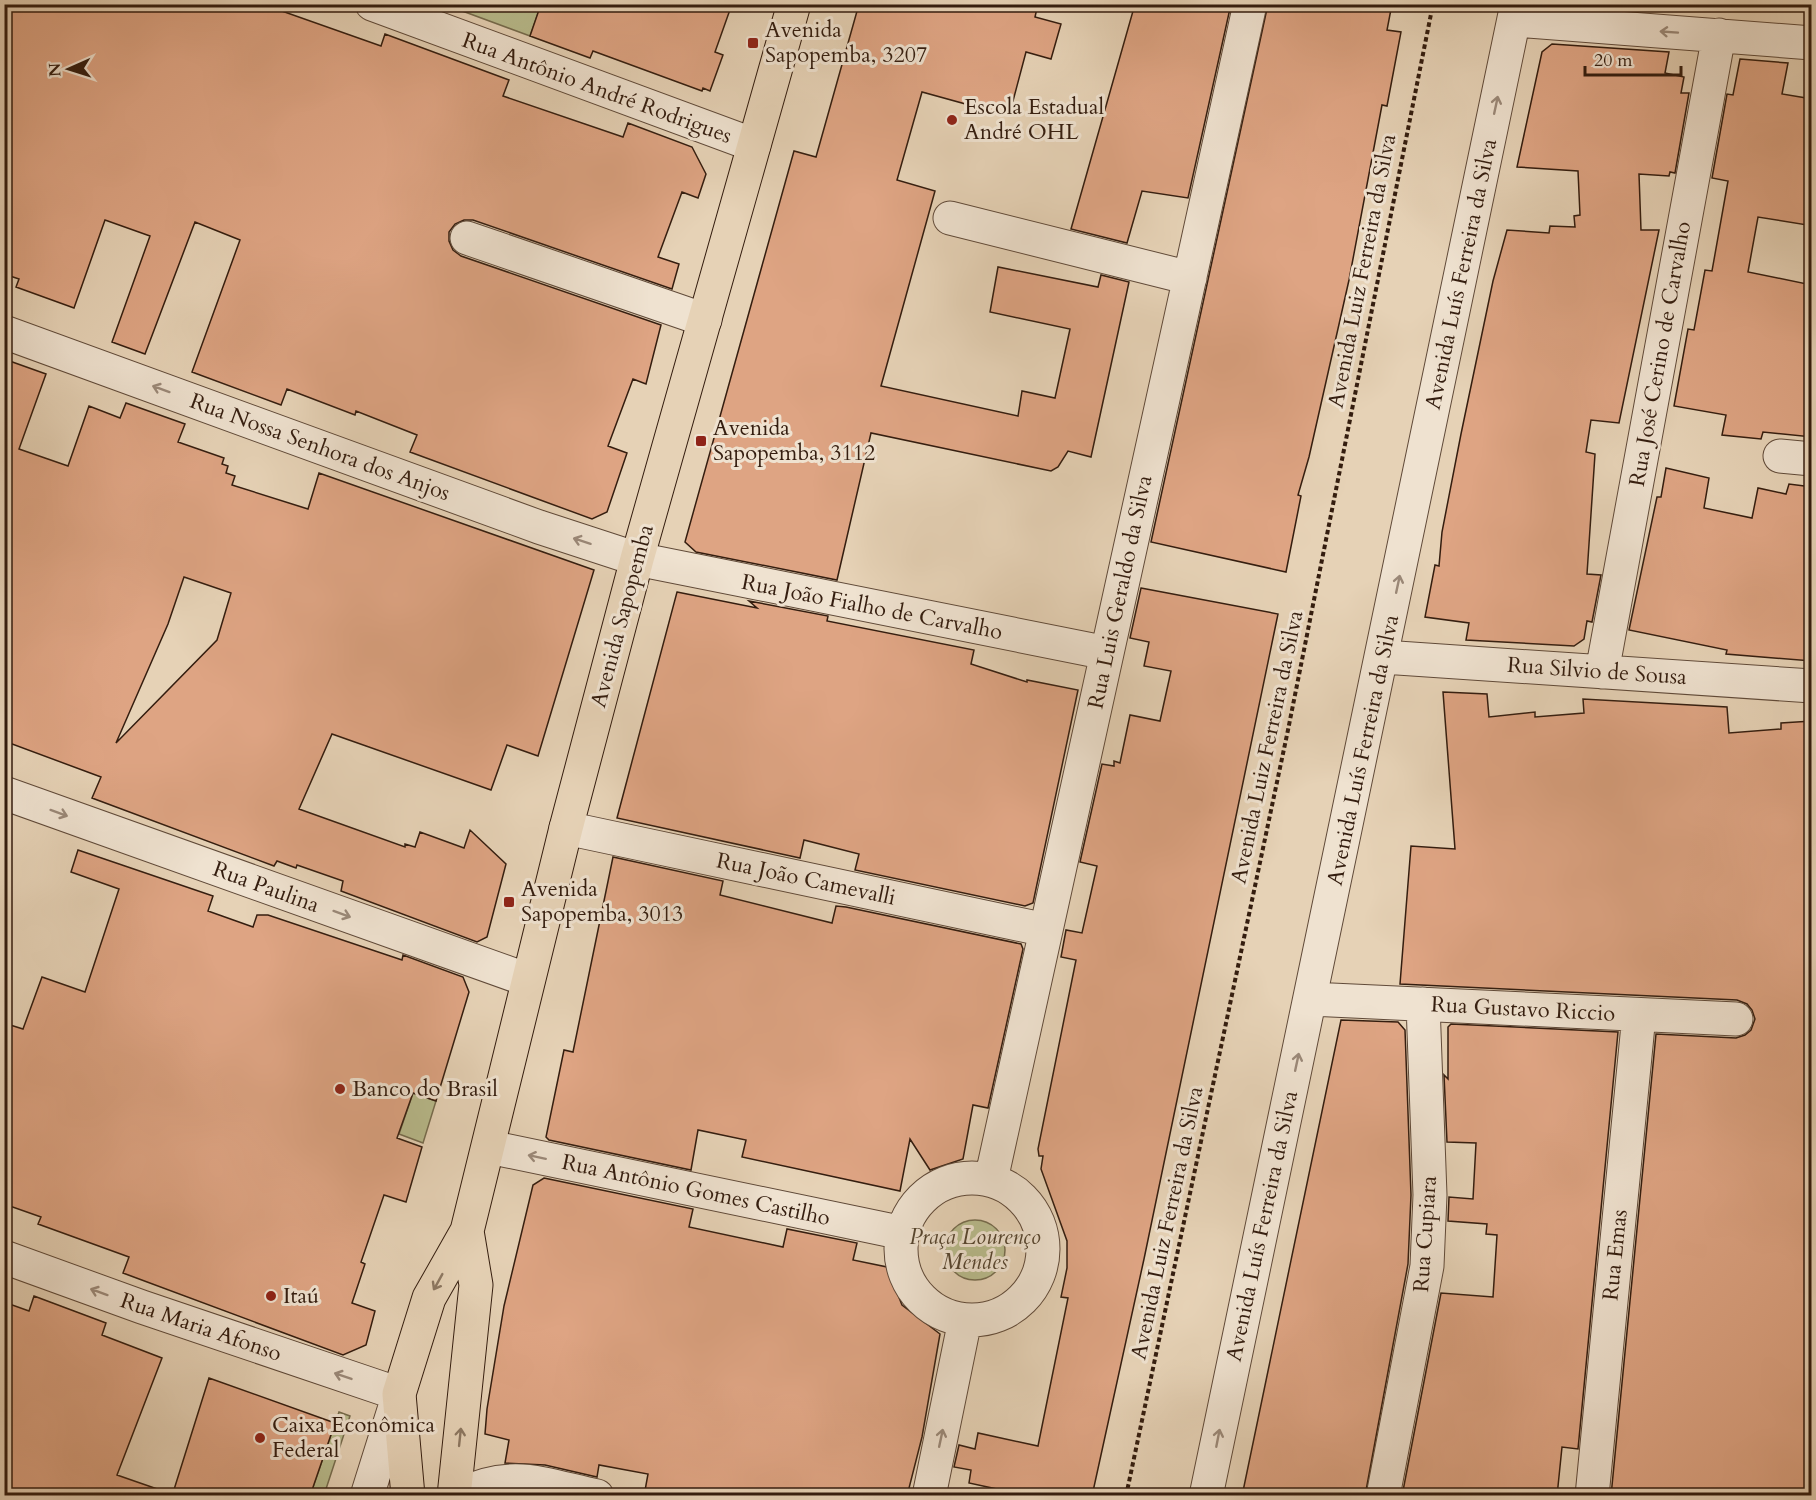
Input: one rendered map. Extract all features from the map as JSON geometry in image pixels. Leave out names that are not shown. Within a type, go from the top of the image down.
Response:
[{"type":"main road","name":"Avenida Sapopemba","points":[[408,1496],[399,1394],[429,1298],[467,1231],[566,828],[637,559],[794,4]]},
{"type":"main road","name":"Avenida Sapopemba","points":[[455,1496],[476,1285],[467,1231]]},
{"type":"street","name":"Rua Antônio André Rodrigues","points":[[372,4],[754,146]]},
{"type":"street","name":"Rua Luis Geraldo da Silva","points":[[991,1180],[1250,4]]},
{"type":"street","points":[[1515,12],[1812,43]]},
{"type":"street","name":"Avenida Luís Ferreira da Silva","points":[[1206,1496],[1383,657],[1515,12]]},
{"type":"street","name":"Rua José Cerino de Carvalho","points":[[1602,672],[1719,35]]},
{"type":"street","points":[[950,218],[1190,278]]},
{"type":"street","points":[[467,238],[705,320]]},
{"type":"street","name":"Rua Nossa Senhora dos Anjos","points":[[4,332],[539,527],[637,559]]},
{"type":"street","name":"Rua João Fialho de Carvalho","points":[[637,559],[1107,653]]},
{"type":"street","name":"Rua Silvio de Sousa","points":[[1383,657],[1812,686]]},
{"type":"street","name":"Rua Paulina","points":[[4,793],[528,980]]},
{"type":"street","name":"Rua João Camevalli","points":[[566,828],[1046,930]]},
{"type":"street","name":"Rua Gustavo Riccio","points":[[1310,999],[1736,1019]]},
{"type":"street","name":"Rua Cupiara","points":[[1383,1496],[1427,1266],[1430,1195],[1423,1004]]},
{"type":"street","name":"Rua Emas","points":[[1592,1496],[1639,1015]]},
{"type":"street","name":"Rua Antônio Gomes Castilho","points":[[489,1147],[903,1233]]},
{"type":"street","points":[[969,1178],[991,1180],[1010,1189],[1026,1203],[1040,1231],[1042,1262],[1035,1282],[1023,1299],[1006,1312],[986,1319],[965,1320],[942,1313],[922,1300],[908,1280],[902,1257],[903,1233],[911,1211],[926,1194],[946,1183],[969,1178]]},
{"type":"street","name":"Rua Maria Afonso","points":[[4,1257],[142,1307],[399,1394]]},
{"type":"street","points":[[929,1496],[965,1320]]},
{"type":"street","points":[[368,1496],[399,1394]]},
{"type":"street","points":[[455,1496],[493,1480],[517,1479],[597,1496]]},
{"type":"path","name":"Avenida Luiz Ferreira da Silva","points":[[1126,1496],[1288,730],[1433,4]]},
{"type":"green space","points":[[446,5],[541,5],[530,36]]},
{"type":"green space","points":[[413,1093],[436,1101],[423,1143],[399,1134]]},
{"type":"green space","name":"Praça Lourenço Mendes","points":[[969,1220],[981,1220],[992,1225],[1000,1233],[1005,1250],[1003,1262],[992,1275],[981,1280],[969,1280],[958,1275],[950,1267],[945,1256],[945,1244],[950,1233],[958,1225]]},
{"type":"green space","points":[[339,1412],[350,1416],[324,1495],[310,1496]]},
{"type":"building","points":[[4,4],[262,4],[381,46],[385,34],[509,80],[503,96],[623,137],[628,123],[692,147],[706,174],[698,198],[682,192],[658,257],[679,264],[672,289],[473,220],[464,220],[455,224],[449,232],[449,241],[453,250],[461,256],[661,325],[646,384],[633,379],[608,446],[627,453],[607,512],[592,519],[410,452],[417,435],[356,411],[355,415],[287,389],[281,405],[192,372],[240,240],[195,222],[145,354],[112,342],[150,236],[105,220],[74,308],[16,287],[19,279],[4,274]]},
{"type":"building","points":[[541,4],[732,4],[715,52],[723,55],[710,91],[703,88],[702,91],[593,51],[590,58],[530,36]]},
{"type":"building","points":[[859,4],[1038,4],[1035,17],[1061,24],[1051,59],[1026,52],[1009,116],[922,92],[897,180],[935,191],[881,386],[1018,416],[1022,391],[1055,398],[1070,329],[990,312],[998,267],[1098,287],[1101,275],[1129,282],[1091,457],[1068,451],[1058,467],[1051,471],[871,433],[837,580],[696,552],[685,542],[794,151],[816,157]]},
{"type":"building","points":[[1135,4],[1231,4],[1188,198],[1142,191],[1127,243],[1071,229]]},
{"type":"building","points":[[1268,4],[1392,4],[1387,30],[1401,32],[1387,106],[1382,105],[1349,280],[1309,457],[1298,495],[1301,496],[1286,572],[1151,542]]},
{"type":"building","points":[[1552,44],[1669,52],[1665,73],[1684,77],[1681,93],[1689,93],[1675,173],[1670,172],[1669,176],[1639,174],[1641,230],[1659,230],[1619,423],[1591,420],[1586,452],[1595,454],[1587,574],[1601,575],[1592,622],[1587,621],[1584,639],[1574,646],[1466,640],[1469,623],[1425,617],[1435,565],[1439,566],[1442,532],[1493,281],[1507,230],[1549,233],[1550,226],[1575,227],[1574,216],[1580,215],[1578,171],[1517,167],[1542,52]]},
{"type":"building","points":[[1740,59],[1788,63],[1782,94],[1812,99],[1812,199],[1807,225],[1758,217],[1748,272],[1812,285],[1812,437],[1763,432],[1761,439],[1722,435],[1726,415],[1674,406],[1688,329],[1694,330],[1705,270],[1712,271],[1728,181],[1712,178],[1727,94],[1733,95]]},
{"type":"building","points":[[4,359],[46,374],[19,449],[68,466],[89,406],[120,418],[126,403],[185,424],[178,442],[224,458],[222,464],[228,466],[226,473],[235,476],[232,485],[308,509],[319,473],[594,570],[538,756],[507,745],[491,790],[332,734],[299,809],[405,847],[405,844],[415,847],[420,832],[464,848],[470,830],[506,864],[487,937],[477,942],[341,891],[343,881],[297,865],[296,868],[277,861],[274,866],[92,798],[101,777],[4,741]],"holes":[[[184,577],[231,593],[217,640],[116,743],[168,624]]]},
{"type":"building","points":[[1666,468],[1709,478],[1704,508],[1752,518],[1758,488],[1786,494],[1789,484],[1812,487],[1812,661],[1726,654],[1727,650],[1629,630],[1657,497],[1661,497]]},
{"type":"building","points":[[1141,588],[1278,614],[1144,1259],[1092,1496],[1029,1496],[969,1483],[971,1470],[954,1467],[959,1445],[975,1449],[978,1433],[1038,1446],[1068,1298],[1061,1297],[1067,1268],[1067,1241],[1041,1169],[1043,1156],[1039,1156],[1038,1149],[1076,960],[1061,957],[1066,930],[1082,933],[1097,866],[1080,862],[1102,764],[1114,766],[1114,761],[1120,763],[1130,715],[1160,721],[1171,671],[1144,666],[1149,642],[1130,638]]},
{"type":"building","points":[[677,592],[757,608],[749,601],[828,616],[827,621],[974,650],[971,664],[1027,682],[1027,680],[1078,690],[1033,903],[1025,906],[855,870],[859,854],[804,840],[800,858],[617,818]]},
{"type":"building","points":[[1443,692],[1487,694],[1489,717],[1535,712],[1535,717],[1584,713],[1583,699],[1727,707],[1729,733],[1781,729],[1781,723],[1812,721],[1812,1496],[1611,1496],[1656,1034],[1736,1038],[1751,1030],[1755,1019],[1747,1004],[1737,1000],[1400,984],[1411,846],[1455,849]]},
{"type":"building","points":[[78,850],[213,896],[208,911],[253,927],[257,915],[268,915],[402,960],[403,955],[463,977],[469,992],[436,1101],[413,1093],[397,1138],[422,1147],[406,1202],[384,1195],[361,1262],[365,1264],[352,1303],[375,1311],[366,1345],[343,1355],[123,1273],[129,1257],[38,1224],[41,1217],[4,1204],[4,1023],[23,1029],[42,977],[85,992],[119,889],[71,872]]},
{"type":"building","points":[[613,857],[723,881],[720,895],[832,923],[836,906],[846,907],[1021,944],[1023,949],[988,1108],[973,1105],[963,1159],[930,1170],[910,1139],[900,1191],[742,1157],[746,1140],[698,1130],[691,1170],[549,1140],[546,1137],[564,1050],[573,1052]]},
{"type":"building","points":[[1341,1020],[1398,1022],[1405,1030],[1411,1195],[1408,1264],[1365,1496],[1242,1496]]},
{"type":"building","points":[[1451,1024],[1618,1032],[1578,1449],[1562,1447],[1557,1496],[1402,1496],[1441,1293],[1493,1297],[1497,1235],[1486,1234],[1487,1224],[1448,1221],[1449,1197],[1473,1199],[1476,1143],[1447,1142],[1444,1075],[1448,1079],[1448,1027]]},
{"type":"building","points":[[544,1178],[693,1209],[689,1227],[783,1247],[787,1229],[857,1243],[853,1260],[887,1267],[902,1305],[940,1334],[922,1437],[907,1496],[644,1496],[648,1474],[599,1465],[597,1477],[545,1465],[505,1463],[509,1440],[485,1434],[487,1409],[504,1306],[533,1185]]},
{"type":"building","points":[[34,1296],[106,1323],[102,1335],[162,1358],[117,1475],[166,1492],[165,1496],[4,1496],[4,1302],[29,1311]]},
{"type":"building","name":"Caixa Econômica Federal","points":[[209,1378],[335,1423],[310,1496],[172,1496]]},
{"type":"place","name":"Avenida Sapopemba, 3207","points":[[753,43]]},
{"type":"place","name":"Escola Estadual André OHL","points":[[952,120]]},
{"type":"place","name":"Avenida Sapopemba, 3112","points":[[701,441]]},
{"type":"place","name":"Avenida Sapopemba, 3013","points":[[509,902]]},
{"type":"place","name":"Banco do Brasil","points":[[340,1089]]},
{"type":"place","name":"Itaú","points":[[271,1296]]},
{"type":"place","name":"Caixa Econômica Federal","points":[[260,1438]]}]
